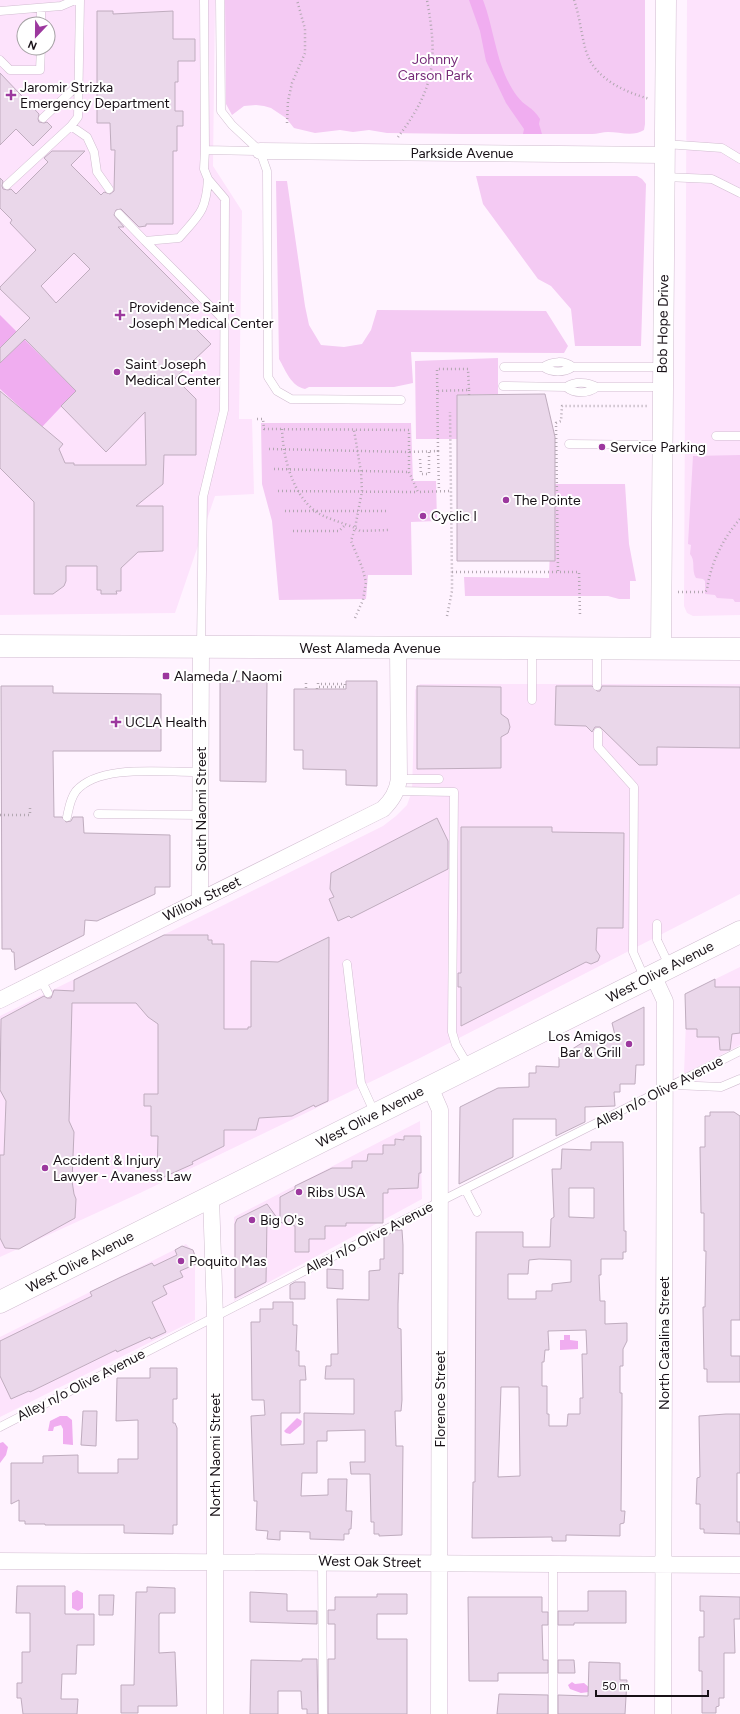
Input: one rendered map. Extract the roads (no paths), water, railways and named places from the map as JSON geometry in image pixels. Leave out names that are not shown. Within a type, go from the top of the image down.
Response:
[{"type":"main road","name":"West Alameda Avenue","points":[[0,646],[740,649]]},
{"type":"main road","name":"West Olive Avenue","points":[[0,1302],[740,933]]},
{"type":"street","name":"Bob Hope Drive","points":[[661,648],[661,445],[666,0]]},
{"type":"street","name":"Parkside Avenue","points":[[260,151],[665,150]]},
{"type":"street","name":"South Naomi Street","points":[[200,899],[201,647]]},
{"type":"street","points":[[398,647],[398,785]]},
{"type":"street","name":"Willow Street","points":[[0,1000],[44,986],[200,899],[383,809],[390,802],[398,785]]},
{"type":"street","name":"North Catalina Street","points":[[656,974],[665,1001],[668,1087],[664,1714]]},
{"type":"street","name":"Florence Street","points":[[430,1087],[440,1110],[441,1201],[438,1563],[439,1714]]},
{"type":"street","name":"North Naomi Street","points":[[211,1197],[215,1317],[215,1714]]},
{"type":"street","name":"West Oak Street","points":[[0,1560],[740,1565]]},
{"type":"lane","points":[[0,11],[41,9],[61,6],[75,0]]},
{"type":"lane","points":[[7,185],[71,126],[78,117],[80,0]]},
{"type":"lane","points":[[201,647],[203,497],[224,410],[225,320],[225,199],[208,179],[204,169],[204,0]]},
{"type":"lane","points":[[220,0],[221,110],[232,125],[260,151],[267,171],[268,377],[277,391],[291,399],[401,400]]},
{"type":"lane","points":[[41,9],[41,16]]},
{"type":"lane","points":[[0,60],[10,70],[40,70],[40,56]]},
{"type":"lane","points":[[43,118],[78,85]]},
{"type":"lane","points":[[71,126],[87,137],[94,152],[97,172],[109,189]]},
{"type":"lane","points":[[665,150],[722,148],[740,159]]},
{"type":"lane","points":[[205,150],[260,151]]},
{"type":"lane","points":[[665,177],[712,179],[740,193]]},
{"type":"lane","points":[[145,241],[179,238],[201,213],[207,195],[208,179]]},
{"type":"lane","points":[[119,214],[225,320]]},
{"type":"lane","points":[[504,367],[543,367],[549,363],[568,362],[573,367],[663,367]]},
{"type":"lane","points":[[503,386],[566,387],[571,383],[591,384],[597,387],[662,387]]},
{"type":"lane","points":[[716,436],[740,436]]},
{"type":"lane","points":[[569,444],[661,445]]},
{"type":"lane","points":[[532,649],[532,700]]},
{"type":"lane","points":[[597,649],[597,686]]},
{"type":"lane","points":[[598,732],[598,747],[634,787],[637,834],[633,952],[656,974]]},
{"type":"lane","points":[[67,817],[70,802],[76,791],[87,782],[102,775],[120,772],[201,772]]},
{"type":"lane","points":[[398,785],[439,780]]},
{"type":"lane","points":[[398,785],[454,792],[452,1032],[456,1045],[469,1068]]},
{"type":"lane","points":[[98,814],[201,815]]},
{"type":"lane","points":[[656,974],[658,924]]},
{"type":"lane","points":[[347,964],[361,1083],[376,1114]]},
{"type":"lane","name":"Alley n/o Olive Avenue","points":[[0,1427],[441,1201],[740,1051]]},
{"type":"lane","points":[[668,1087],[721,1087],[740,1080]]},
{"type":"lane","points":[[465,1189],[477,1212]]},
{"type":"lane","points":[[322,1561],[323,1714]]},
{"type":"lane","points":[[552,1714],[553,1563]]},
{"type":"place","name":"Jaromir Strizka Emergency Department","points":[[11,95]]},
{"type":"place","name":"Providence Saint Joseph Medical Center","points":[[120,315]]},
{"type":"place","name":"Saint Joseph Medical Center","points":[[117,372]]},
{"type":"place","name":"Service Parking","points":[[602,447]]},
{"type":"place","name":"The Pointe","points":[[506,500]]},
{"type":"place","name":"Cyclic I","points":[[423,516]]},
{"type":"place","name":"Alameda / Naomi","points":[[166,676]]},
{"type":"place","name":"UCLA Health","points":[[116,722]]},
{"type":"place","name":"Los Amigos Bar & Grill","points":[[629,1044]]},
{"type":"place","name":"Accident & Injury Lawyer - Avaness Law","points":[[45,1168]]},
{"type":"place","name":"Ribs USA","points":[[299,1192]]},
{"type":"place","name":"Big O's","points":[[252,1220]]},
{"type":"place","name":"Poquito Mas","points":[[181,1261]]},
{"type":"park label","name":"Johnny Carson Park","points":[[435,68]]}]
